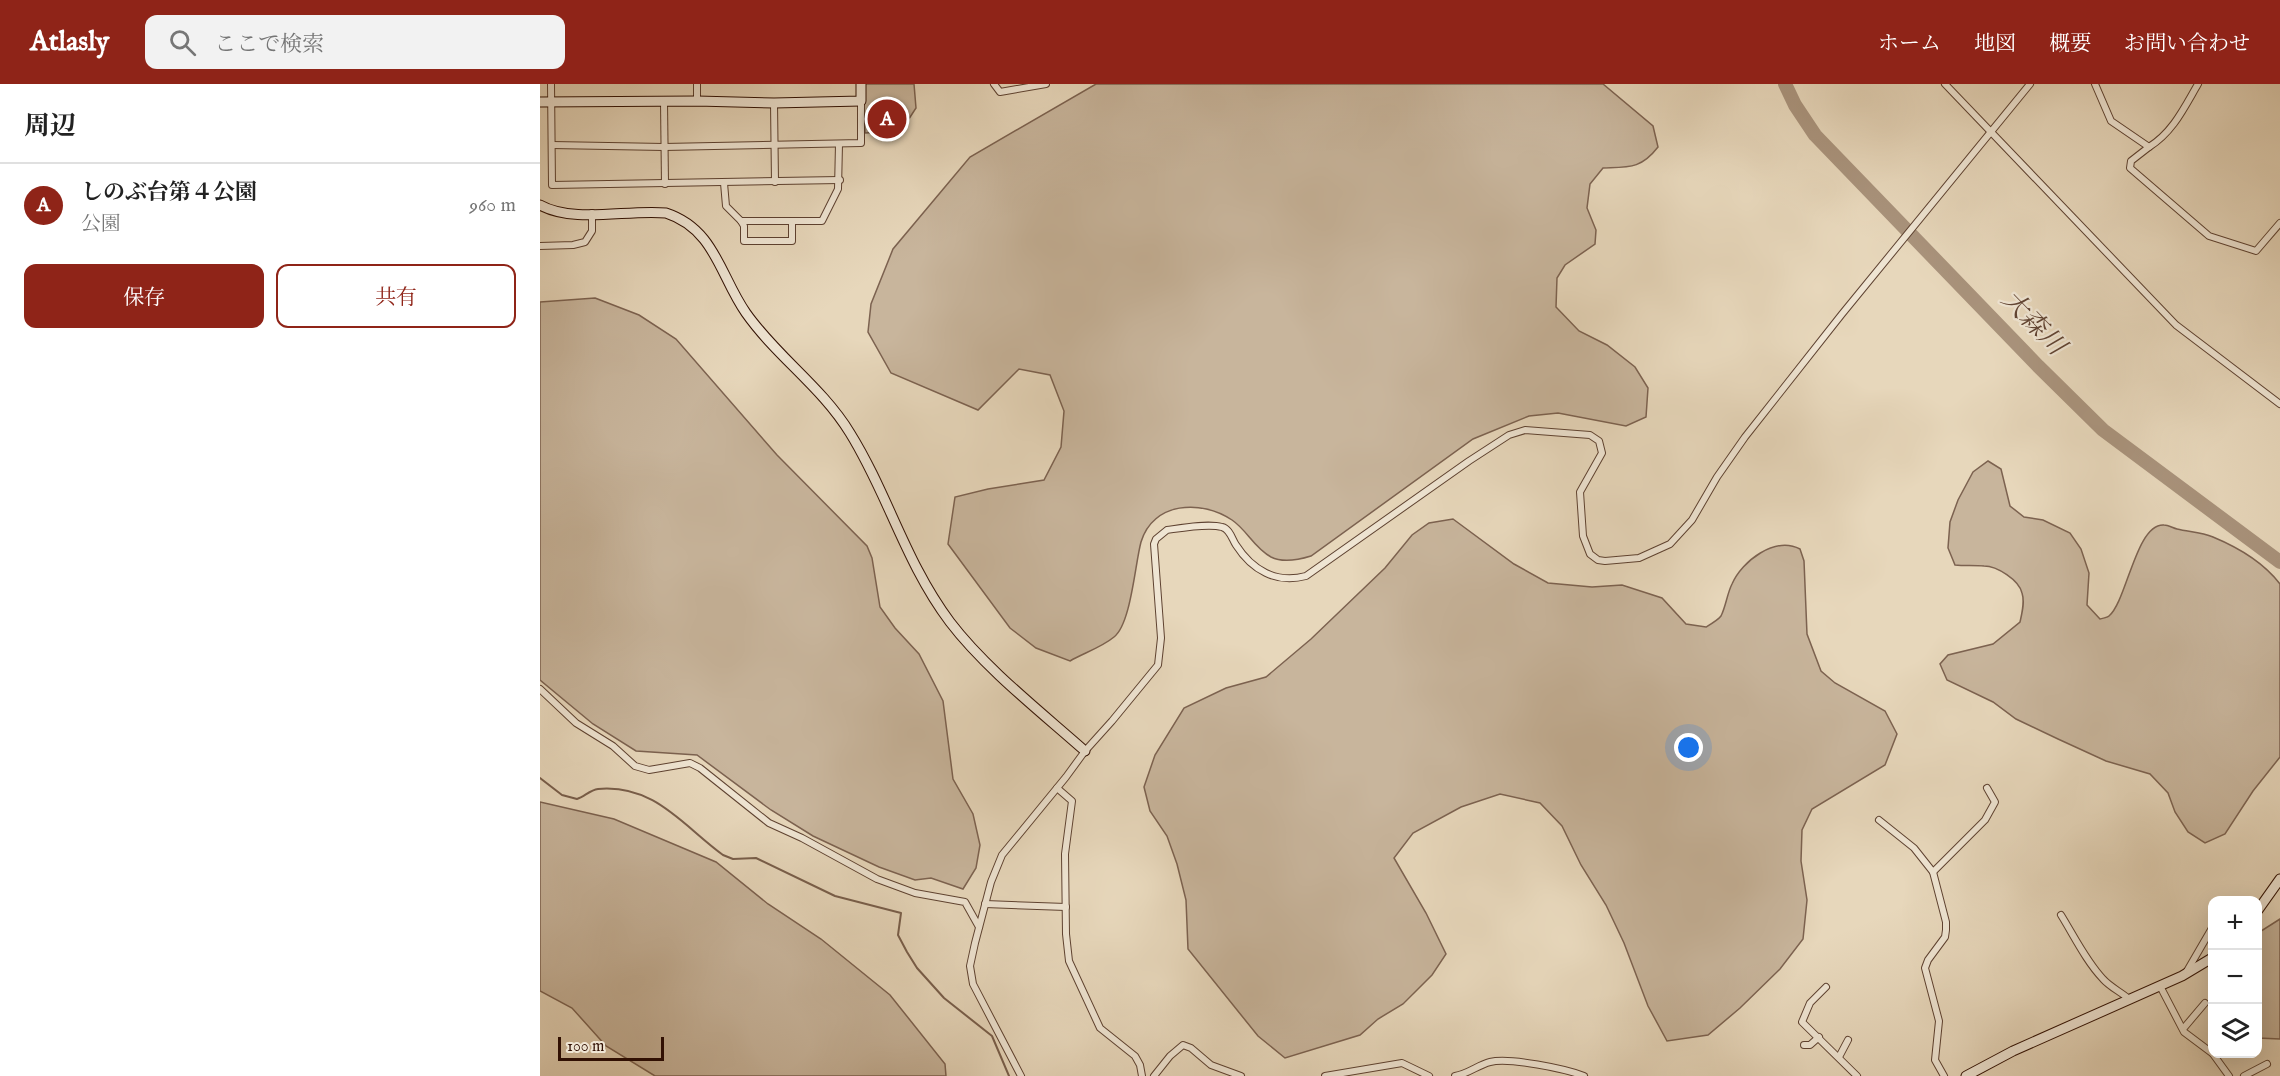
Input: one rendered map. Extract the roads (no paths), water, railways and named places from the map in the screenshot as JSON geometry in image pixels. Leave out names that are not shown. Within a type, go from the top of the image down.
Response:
[{"type":"street","points":[[551,84],[552,185],[840,180]]},
{"type":"street","points":[[697,84],[697,101]]},
{"type":"street","points":[[552,145],[664,147],[861,143],[861,84]]},
{"type":"street","points":[[994,84],[1000,92],[1046,84]]},
{"type":"street","points":[[1945,84],[2176,325],[2280,404]]},
{"type":"street","points":[[1021,1076],[970,974],[971,958],[991,882],[1002,855],[1085,751],[1158,665],[1161,638],[1154,544],[1156,539],[1167,530],[1222,527],[1230,533],[1250,563],[1260,571],[1273,577],[1296,579],[1316,570],[1509,435],[1525,430],[1543,430],[1590,435],[1599,441],[1602,447],[1600,458],[1580,492],[1583,536],[1590,554],[1598,560],[1605,561],[1647,556],[1670,544],[1692,520],[1717,477],[1745,437],[2030,84]]},
{"type":"street","points":[[2095,84],[2111,121],[2149,147]]},
{"type":"street","points":[[2198,84],[2171,129],[2161,140],[2131,161],[2130,168],[2209,236],[2256,251],[2280,223]]},
{"type":"street","points":[[540,102],[861,101]]},
{"type":"street","points":[[664,102],[664,184]]},
{"type":"street","points":[[774,103],[775,182]]},
{"type":"street","points":[[741,221],[822,221],[840,180],[839,144]]},
{"type":"street","points":[[724,183],[726,206],[744,226],[744,241],[792,241],[792,221]]},
{"type":"street","points":[[540,205],[559,212],[666,213],[678,217],[696,229],[714,253],[736,298],[752,321],[824,397],[851,434],[873,476],[905,548],[948,620],[982,658],[1085,751]]},
{"type":"street","points":[[540,246],[573,245],[585,242],[592,231],[592,213]]},
{"type":"street","points":[[540,689],[576,723],[613,746],[634,766],[649,770],[690,764],[700,768],[769,823],[802,838],[882,882],[915,893],[965,902],[979,927]]},
{"type":"street","points":[[1057,788],[1072,801],[1065,854],[1066,934],[1070,961],[1086,1002],[1100,1028],[1138,1060],[1142,1076]]},
{"type":"street","points":[[1933,872],[1985,819],[1995,802],[1987,788]]},
{"type":"street","points":[[1879,820],[1914,848],[1933,872],[1946,930],[1945,937],[1928,960],[1925,968],[1939,1021],[1935,1060],[1944,1076]]},
{"type":"street","points":[[2262,904],[2280,879]]},
{"type":"street","points":[[986,904],[1066,907]]},
{"type":"street","points":[[2061,915],[2097,973],[2129,999]]},
{"type":"street","points":[[2186,974],[2208,935]]},
{"type":"street","points":[[1966,1076],[1991,1061],[2186,974],[2208,960]]},
{"type":"street","points":[[2160,986],[2182,1029],[2208,1049]]},
{"type":"street","points":[[1826,987],[1810,1003],[1802,1022],[1857,1076]]},
{"type":"street","points":[[2182,1029],[2205,1003]]},
{"type":"street","points":[[1804,1045],[1810,1045],[1819,1037]]},
{"type":"street","points":[[1839,1057],[1848,1040]]},
{"type":"street","points":[[1154,1076],[1170,1056],[1183,1045],[1191,1048],[1211,1065],[1241,1076]]},
{"type":"street","points":[[2216,1058],[2229,1076]]},
{"type":"street","points":[[1455,1076],[1493,1061],[1535,1065],[1584,1076]]},
{"type":"street","points":[[1324,1076],[1402,1063],[1429,1076]]},
{"type":"street","points":[[2244,1076],[2267,1064]]},
{"type":"waterway","name":"大森川","points":[[1785,84],[1795,105],[1815,135],[2038,366],[2103,430],[2280,562]]},
{"type":"waterway","points":[[540,778],[562,795],[577,799],[598,789],[618,789],[636,793],[667,809],[723,855],[733,859],[756,858],[835,896],[901,913],[898,935],[917,968],[944,998],[992,1036],[1009,1076]]},
{"type":"place","name":"しのぶ台第４公園","points":[[887,119]]}]
